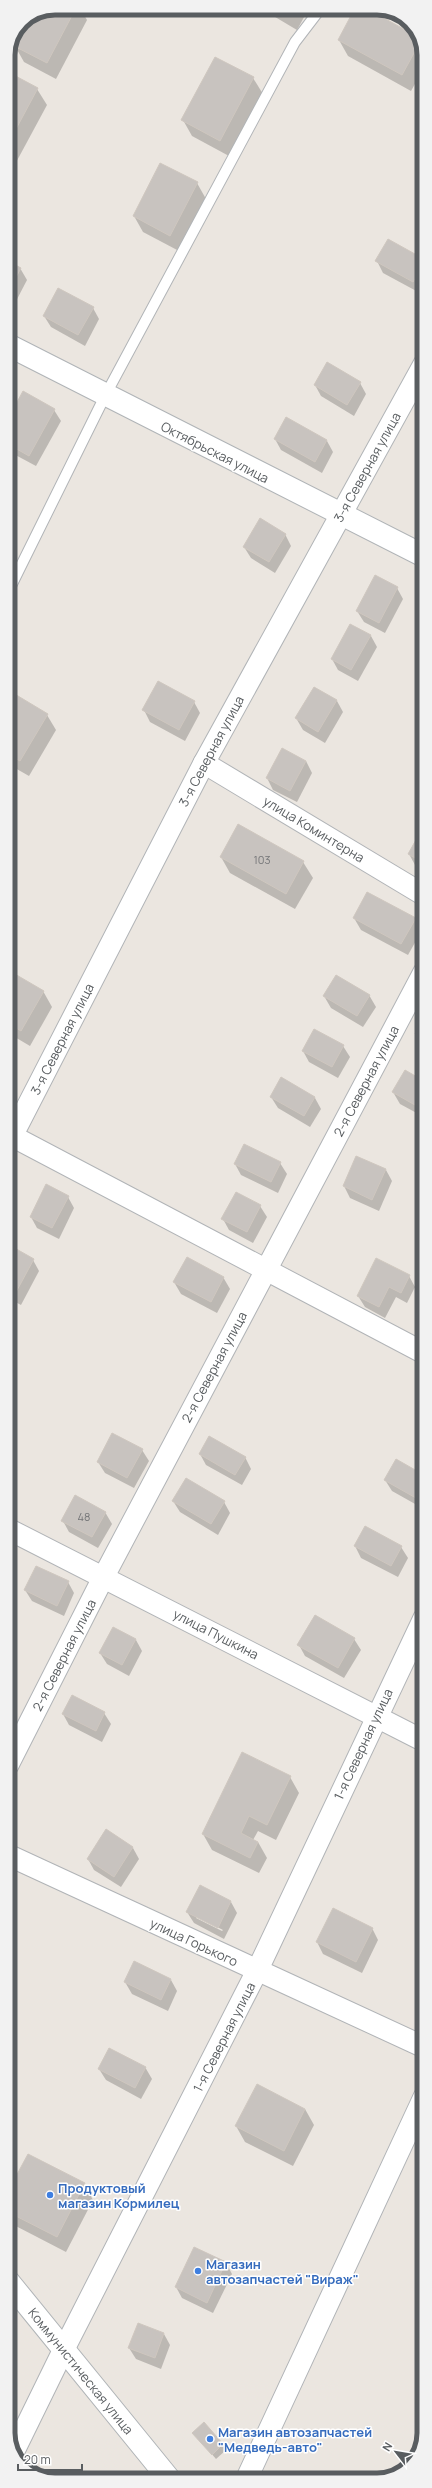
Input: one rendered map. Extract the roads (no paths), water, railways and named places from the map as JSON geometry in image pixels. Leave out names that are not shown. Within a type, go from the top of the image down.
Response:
[{"type":"street","name":"Октябрьская улица","points":[[15,349],[105,396],[417,553]]},
{"type":"street","name":"3-я Северная улица","points":[[15,1130],[204,763],[417,377]]},
{"type":"street","name":"улица Коминтерна","points":[[204,763],[417,891]]},
{"type":"street","name":"2-я Северная улица","points":[[15,1751],[104,1576],[417,985]]},
{"type":"street","points":[[15,1142],[266,1268],[417,1349]]},
{"type":"street","name":"улица Пушкина","points":[[15,1532],[104,1576],[417,1738]]},
{"type":"street","name":"1-я Северная улица","points":[[17,2445],[63,2351],[257,1971],[417,1632]]},
{"type":"street","name":"улица Горького","points":[[15,1858],[257,1971],[417,2043]]},
{"type":"street","points":[[249,2473],[417,2112]]},
{"type":"street","name":"Коммунистическая улица","points":[[15,2290],[63,2351],[164,2473]]},
{"type":"lane","points":[[15,578],[105,396],[295,42],[316,15]]},
{"type":"place","name":"Продуктовый магазин Кормилец","points":[[50,2195]]},
{"type":"place","name":"Магазин автозапчастей \"Вираж\"","points":[[198,2271]]},
{"type":"place","name":"Магазин автозапчастей \"Медведь-авто\"","points":[[210,2439]]}]
